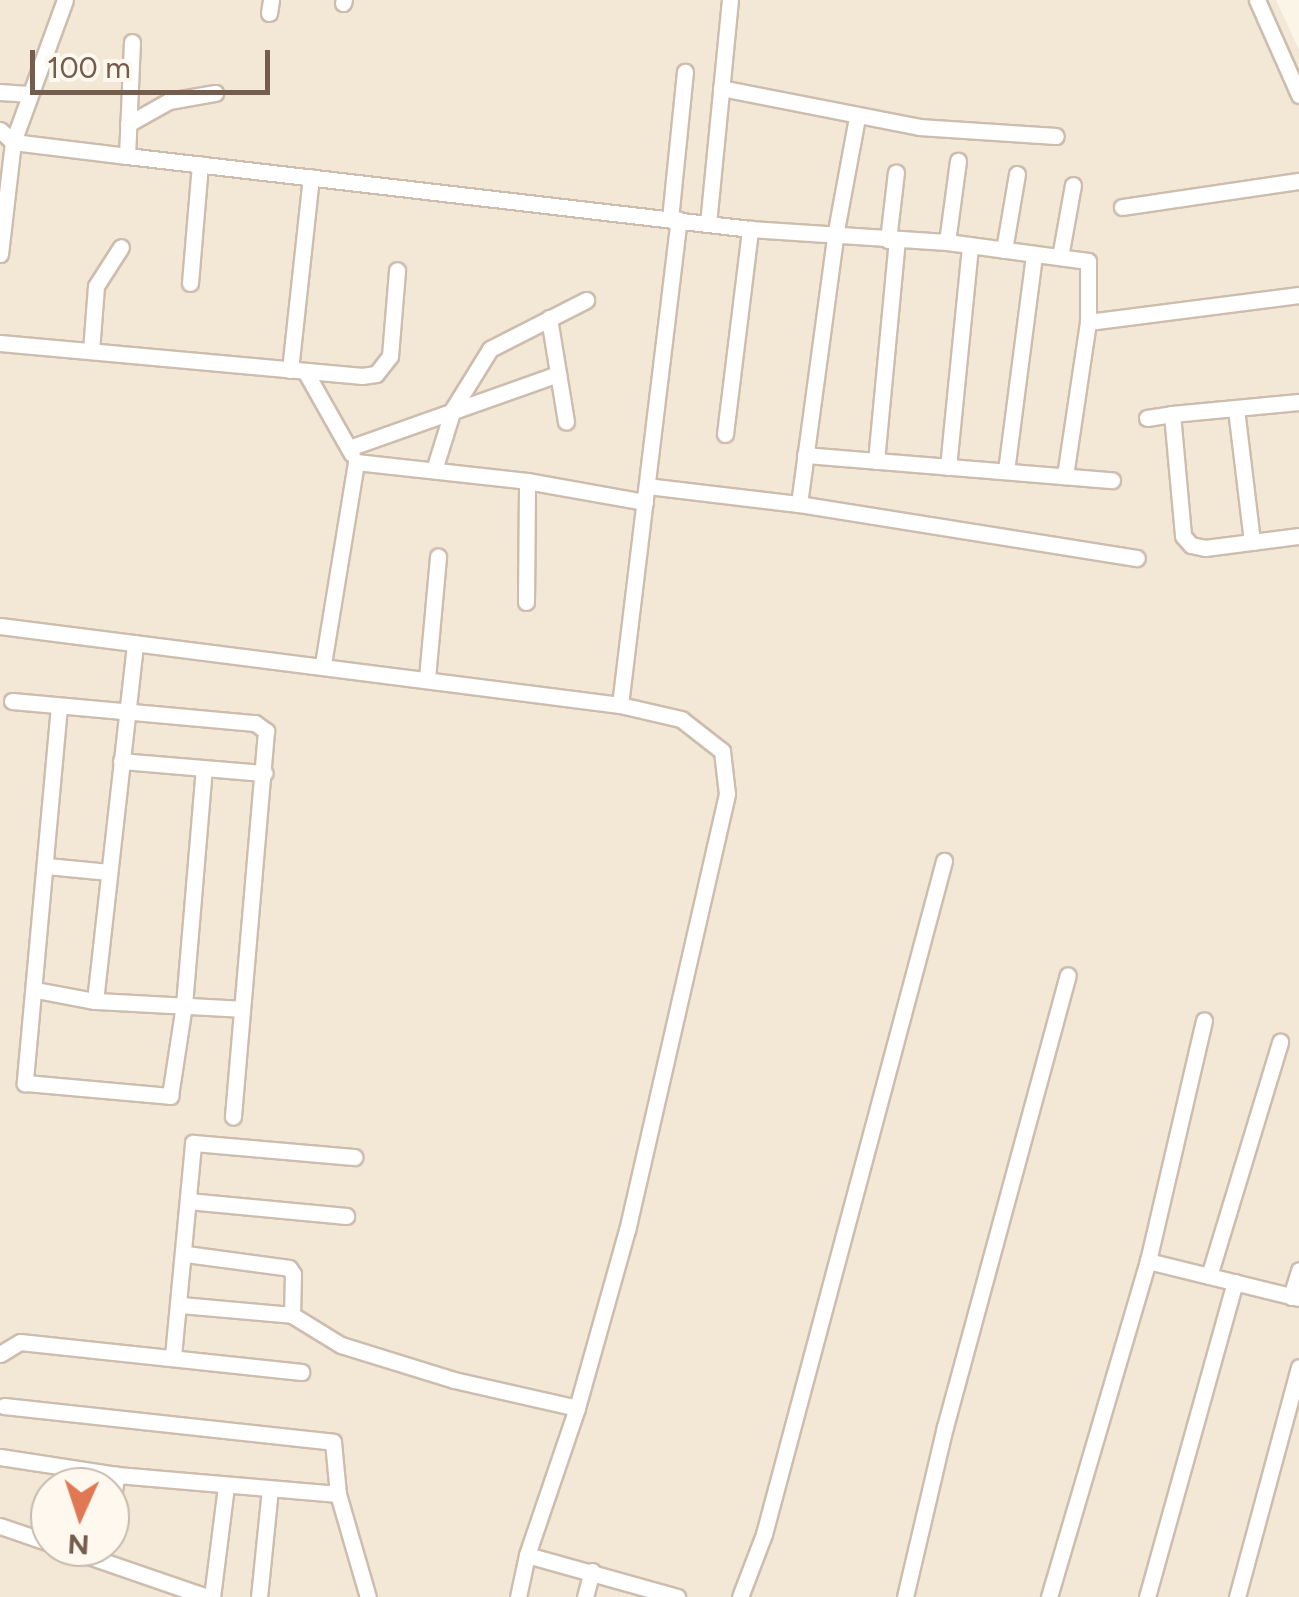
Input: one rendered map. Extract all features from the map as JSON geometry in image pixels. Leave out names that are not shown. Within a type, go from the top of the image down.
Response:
[{"type":"street","points":[[0,254],[13,142],[27,94],[65,0]]},
{"type":"street","points":[[708,224],[730,0]]},
{"type":"street","points":[[1257,0],[1299,95]]},
{"type":"street","points":[[126,156],[132,42]]},
{"type":"street","points":[[620,705],[675,220],[685,72]]},
{"type":"street","points":[[722,88],[857,117],[961,131],[1056,136]]},
{"type":"street","points":[[0,92],[27,94]]},
{"type":"street","points":[[128,124],[168,101],[215,93]]},
{"type":"street","points":[[799,504],[835,236],[857,117]]},
{"type":"street","points":[[0,130],[13,142],[126,156],[708,224],[948,242],[1088,261],[1088,322],[1065,476]]},
{"type":"street","points":[[948,242],[958,161]]},
{"type":"street","points":[[190,283],[200,164]]},
{"type":"street","points":[[876,461],[896,172]]},
{"type":"street","points":[[1004,250],[1017,174]]},
{"type":"street","points":[[311,177],[298,370],[352,454],[323,664]]},
{"type":"street","points":[[1122,207],[1299,181]]},
{"type":"street","points":[[1060,257],[1073,184]]},
{"type":"street","points":[[725,434],[750,228]]},
{"type":"street","points":[[948,467],[970,245]]},
{"type":"street","points":[[91,351],[96,286],[121,247]]},
{"type":"street","points":[[1006,472],[1034,254]]},
{"type":"street","points":[[0,343],[362,376],[386,365],[397,270]]},
{"type":"street","points":[[1088,322],[1299,295]]},
{"type":"street","points":[[434,470],[453,408],[490,349],[586,300]]},
{"type":"street","points":[[549,318],[566,422]]},
{"type":"street","points":[[352,454],[453,408],[558,374]]},
{"type":"street","points":[[1147,418],[1299,402]]},
{"type":"street","points":[[1236,409],[1252,542]]},
{"type":"street","points":[[1172,414],[1183,536],[1192,545],[1205,548],[1299,536]]},
{"type":"street","points":[[352,454],[434,470],[526,481],[799,504],[1137,558]]},
{"type":"street","points":[[804,455],[1112,480]]},
{"type":"street","points":[[526,481],[526,602]]},
{"type":"street","points":[[427,678],[438,556]]},
{"type":"street","points":[[0,626],[323,664],[620,705],[681,719],[706,734],[722,751],[726,794],[628,1230],[577,1408],[527,1554],[518,1597]]},
{"type":"street","points":[[95,1001],[134,643]]},
{"type":"street","points":[[12,701],[255,724],[266,731],[234,1117]]},
{"type":"street","points":[[59,706],[25,1083],[170,1096],[184,1005],[204,768]]},
{"type":"street","points":[[122,761],[265,773]]},
{"type":"street","points":[[740,1597],[764,1534],[944,862]]},
{"type":"street","points":[[47,866],[109,872]]},
{"type":"street","points":[[905,1597],[945,1428],[1068,975]]},
{"type":"street","points":[[36,990],[95,1001],[242,1009]]},
{"type":"street","points":[[1050,1597],[1148,1261],[1204,1020]]},
{"type":"street","points":[[1209,1276],[1280,1042]]},
{"type":"street","points":[[173,1356],[182,1305],[193,1143],[354,1157]]},
{"type":"street","points":[[188,1201],[346,1216]]},
{"type":"street","points":[[186,1254],[289,1268],[293,1274],[292,1315]]},
{"type":"street","points":[[1148,1261],[1295,1297],[1299,1270]]},
{"type":"street","points":[[1147,1597],[1235,1282]]},
{"type":"street","points":[[182,1305],[292,1315],[340,1345],[454,1380],[577,1408]]},
{"type":"street","points":[[0,1354],[4,1347],[20,1342],[301,1372]]},
{"type":"street","points":[[1236,1597],[1299,1367]]},
{"type":"street","points":[[4,1406],[333,1442],[338,1494],[368,1597]]},
{"type":"street","points":[[0,1457],[66,1467]]},
{"type":"street","points":[[130,1476],[338,1494]]},
{"type":"street","points":[[130,1565],[210,1597],[226,1486]]},
{"type":"street","points":[[260,1597],[270,1489]]},
{"type":"street","points":[[0,1526],[30,1536]]},
{"type":"street","points":[[527,1554],[676,1597]]},
{"type":"street","points":[[585,1597],[592,1571]]},
{"type":"shaded area","points":[[0,0],[1276,0],[1299,50],[1299,1597],[0,1597]]}]
